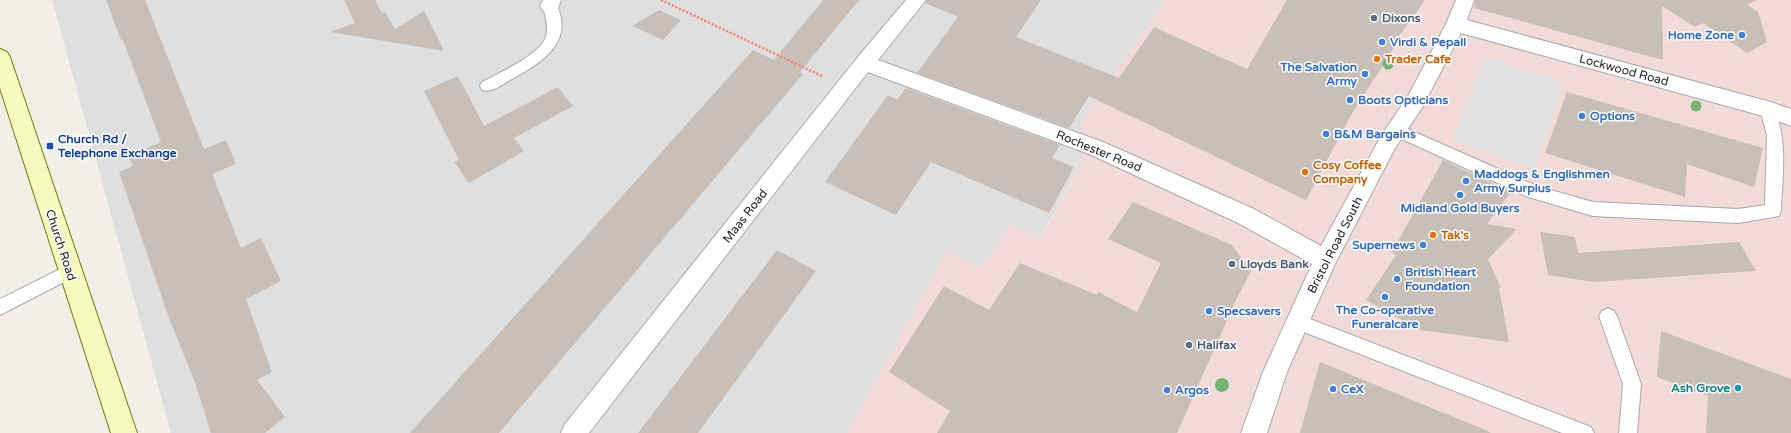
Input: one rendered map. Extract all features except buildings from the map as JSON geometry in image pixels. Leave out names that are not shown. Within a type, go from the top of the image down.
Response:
[{"type":"main road","name":"Church Road","points":[[2,69],[124,433]]},
{"type":"street","name":"Maas Road","points":[[574,433],[864,63],[917,0]]},
{"type":"street","name":"Bristol Road South","points":[[1254,433],[1275,372],[1325,260],[1396,130],[1415,102],[1456,24],[1465,0]]},
{"type":"street","name":"Lockwood Road","points":[[1456,24],[1767,109],[1791,118]]},
{"type":"street","name":"Rochester Road","points":[[864,63],[1096,148],[1246,216],[1325,260]]},
{"type":"lane","points":[[487,86],[538,56],[552,40],[554,29],[551,3]]},
{"type":"lane","points":[[1396,130],[1534,192],[1592,209],[1738,216],[1773,211],[1775,135],[1767,109]]},
{"type":"lane","points":[[0,307],[70,271]]},
{"type":"lane","points":[[1608,316],[1632,384],[1628,433]]},
{"type":"lane","points":[[1297,322],[1585,433]]},
{"type":"path","points":[[661,0],[846,87]]},
{"type":"shaded area","points":[[52,0],[1165,0],[1081,123],[1081,164],[1040,238],[1011,224],[982,268],[946,253],[847,433],[171,433]]},
{"type":"shaded area","points":[[1165,0],[1791,0],[1791,433],[847,433],[946,252],[982,267],[1011,224],[1041,238],[1081,164],[1081,123]]},
{"type":"shaded area","points":[[1485,57],[1563,83],[1535,169],[1452,139]]},
{"type":"place","name":"Dixons","points":[[1374,18]]},
{"type":"place","name":"Home Zone","points":[[1742,35]]},
{"type":"place","name":"Virdi & Pepall","points":[[1382,42]]},
{"type":"place","name":"Trader Cafe","points":[[1377,59]]},
{"type":"place","name":"The Salvation Army","points":[[1365,74]]},
{"type":"place","name":"Boots Opticians","points":[[1350,100]]},
{"type":"place","name":"Options","points":[[1582,116]]},
{"type":"place","name":"B&M Bargains","points":[[1326,134]]},
{"type":"place","name":"Church Rd / Telephone Exchange","points":[[50,146]]},
{"type":"place","name":"Cosy Coffee Company","points":[[1305,172]]},
{"type":"place","name":"Maddogs & Englishmen Army Surplus","points":[[1466,181]]},
{"type":"place","name":"Midland Gold Buyers","points":[[1460,195]]},
{"type":"place","name":"Tak's","points":[[1433,235]]},
{"type":"place","name":"Supernews","points":[[1423,245]]},
{"type":"place","name":"Lloyds Bank","points":[[1232,264]]},
{"type":"place","name":"British Heart Foundation","points":[[1397,279]]},
{"type":"place","name":"The Co-operative Funeralcare","points":[[1385,297]]},
{"type":"place","name":"Specsavers","points":[[1209,311]]},
{"type":"place","name":"Halifax","points":[[1189,345]]},
{"type":"place","name":"Ash Grove","points":[[1738,388]]},
{"type":"place","name":"CeX","points":[[1333,389]]},
{"type":"place","name":"Argos","points":[[1167,390]]}]
